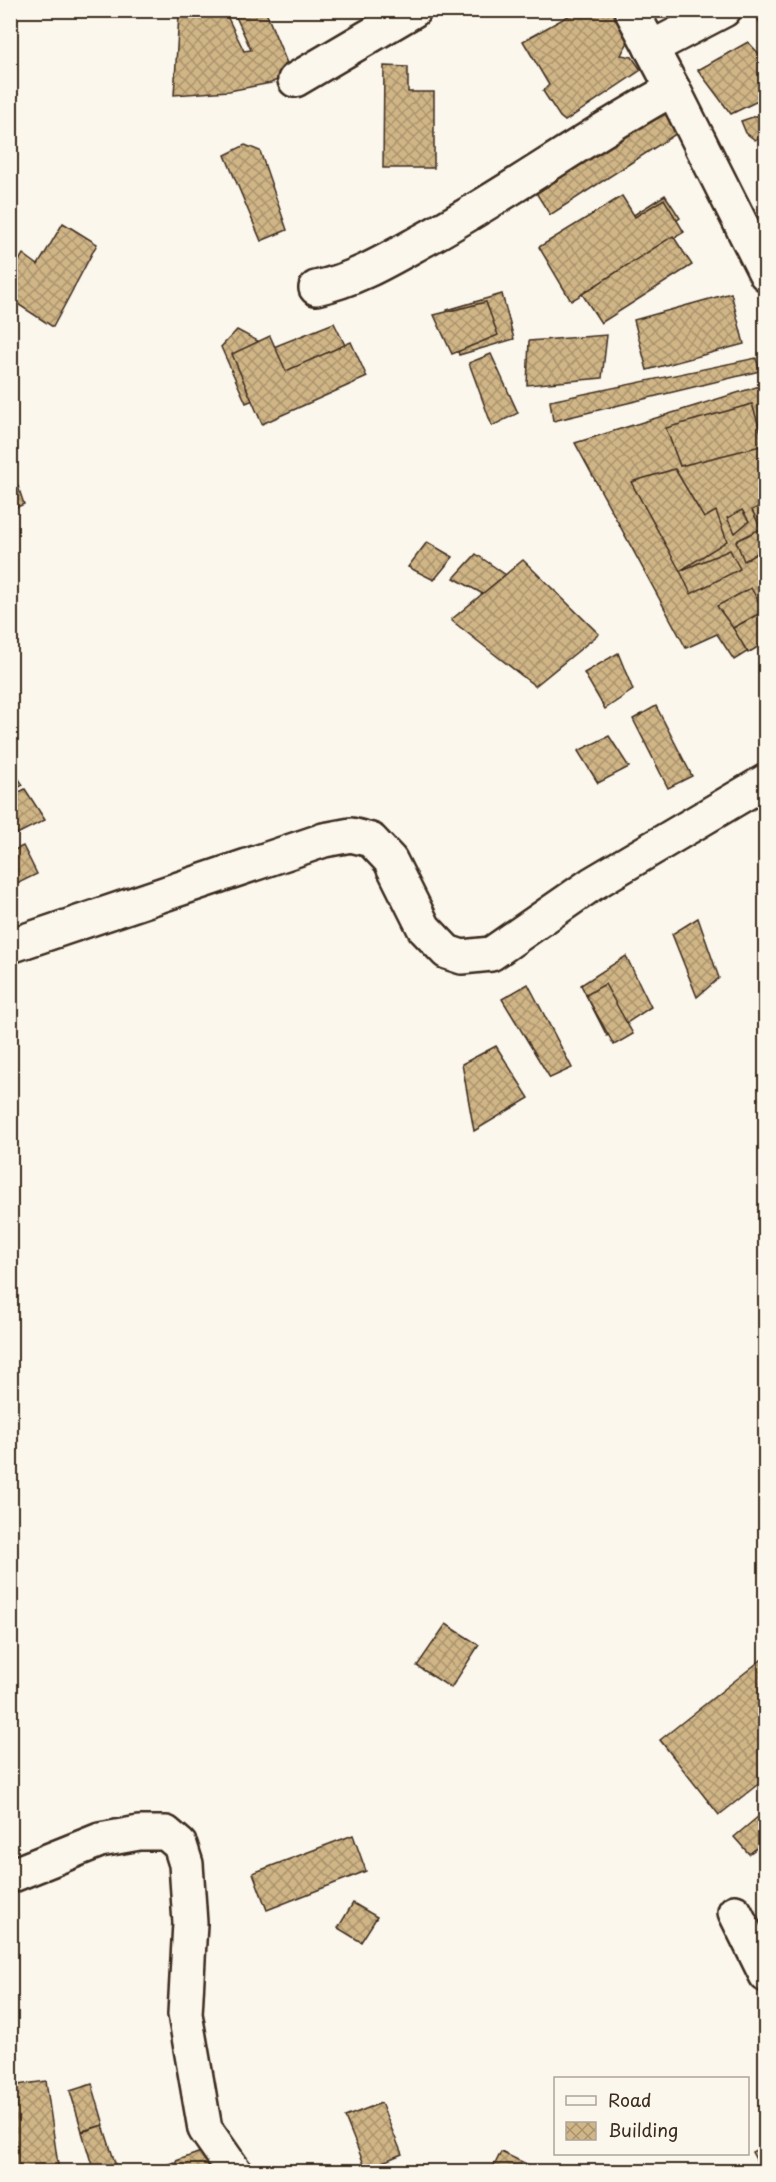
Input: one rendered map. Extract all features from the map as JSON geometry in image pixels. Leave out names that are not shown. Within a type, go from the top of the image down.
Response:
[{"type":"street","points":[[295,80],[414,10]]},
{"type":"street","points":[[631,10],[765,274]]},
{"type":"street","points":[[651,48],[724,10]]},
{"type":"street","points":[[316,288],[340,283],[370,270],[445,229],[515,187],[619,118],[673,89]]},
{"type":"street","points":[[10,946],[324,840],[351,835],[371,840],[390,860],[424,928],[447,952],[462,957],[491,954],[592,884],[765,781]]},
{"type":"street","points":[[10,1876],[100,1840],[139,1833],[166,1833],[180,1845],[186,1864],[190,1923],[185,2014],[205,2129],[235,2172]]},
{"type":"street","points":[[735,1912],[765,1975]]},
{"type":"building","points":[[233,10],[265,10],[291,73],[271,83],[229,91],[174,95],[179,15],[225,12],[244,51],[251,50]]},
{"type":"building","points":[[579,10],[614,10],[628,42],[621,55],[632,57],[641,70],[565,121],[543,91],[549,85],[523,41]]},
{"type":"building","points":[[753,10],[766,10],[766,34]]},
{"type":"building","points":[[748,42],[766,61],[766,97],[731,114],[698,70]]},
{"type":"building","points":[[384,66],[408,67],[408,92],[434,92],[434,168],[383,168]]},
{"type":"building","points":[[666,103],[682,130],[550,215],[533,188]]},
{"type":"building","points":[[765,113],[766,136],[755,140],[746,133],[741,121]]},
{"type":"building","points":[[245,145],[260,151],[287,230],[261,241],[225,155]]},
{"type":"building","points":[[665,195],[680,218],[580,289],[558,263]]},
{"type":"building","points":[[622,196],[635,217],[664,199],[684,232],[571,301],[539,247]]},
{"type":"building","points":[[63,223],[97,244],[53,327],[10,299],[10,276],[23,254],[38,265]]},
{"type":"building","points":[[673,236],[692,265],[601,323],[582,294]]},
{"type":"building","points":[[731,293],[744,344],[647,370],[634,320]]},
{"type":"building","points":[[502,294],[514,339],[459,355],[447,310]]},
{"type":"building","points":[[486,302],[498,335],[452,354],[434,315]]},
{"type":"building","points":[[334,323],[352,359],[246,403],[221,347],[237,330],[271,348]]},
{"type":"building","points":[[607,335],[602,378],[527,385],[529,341]]},
{"type":"building","points":[[270,336],[286,371],[351,342],[367,377],[262,424],[232,354]]},
{"type":"building","points":[[491,354],[518,413],[492,426],[469,363]]},
{"type":"building","points":[[756,358],[760,371],[553,421],[550,401]]},
{"type":"building","points":[[766,384],[766,640],[734,660],[717,634],[686,648],[575,443]]},
{"type":"building","points":[[752,404],[765,445],[680,466],[666,428]]},
{"type":"building","points":[[10,463],[24,504],[10,510]]},
{"type":"building","points":[[675,469],[704,518],[716,511],[727,541],[680,571],[631,482]]},
{"type":"building","points":[[766,503],[766,526],[760,527],[752,510]]},
{"type":"building","points":[[742,510],[749,521],[735,533],[727,518]]},
{"type":"building","points":[[766,526],[766,548],[744,561],[736,541]]},
{"type":"building","points":[[427,542],[453,557],[434,580],[408,567]]},
{"type":"building","points":[[730,550],[740,569],[691,594],[680,571]]},
{"type":"building","points":[[476,554],[506,575],[483,594],[454,578]]},
{"type":"building","points":[[523,560],[599,634],[535,686],[451,620]]},
{"type":"building","points":[[766,586],[766,601],[760,589]]},
{"type":"building","points":[[751,588],[764,611],[733,628],[717,606]]},
{"type":"building","points":[[764,611],[766,642],[748,653],[733,628]]},
{"type":"building","points":[[618,653],[633,690],[605,709],[584,673]]},
{"type":"building","points":[[656,706],[692,776],[668,788],[633,719]]},
{"type":"building","points":[[609,736],[629,767],[598,783],[578,751]]},
{"type":"building","points":[[10,766],[23,785],[10,792]]},
{"type":"building","points":[[25,789],[45,820],[17,834],[10,822],[10,797]]},
{"type":"building","points":[[23,846],[37,874],[10,887],[10,852]]},
{"type":"building","points":[[698,918],[719,978],[697,997],[672,934]]},
{"type":"building","points":[[626,956],[651,1007],[607,1036],[581,985]]},
{"type":"building","points":[[528,984],[572,1068],[550,1078],[502,999]]},
{"type":"building","points":[[605,984],[633,1034],[614,1045],[586,995]]},
{"type":"building","points":[[496,1046],[529,1098],[474,1131],[462,1064]]},
{"type":"building","points":[[446,1624],[479,1645],[451,1688],[417,1666]]},
{"type":"building","points":[[766,1656],[766,1778],[719,1815],[660,1740]]},
{"type":"building","points":[[766,1810],[766,1841],[749,1854],[734,1837]]},
{"type":"building","points":[[353,1835],[366,1871],[267,1910],[253,1873]]},
{"type":"building","points":[[353,1903],[377,1917],[361,1942],[338,1928]]},
{"type":"building","points":[[46,2081],[59,2172],[10,2172],[10,2086]]},
{"type":"building","points":[[92,2084],[104,2125],[82,2131],[70,2091]]},
{"type":"building","points":[[381,2103],[402,2154],[366,2169],[345,2117]]},
{"type":"building","points":[[103,2125],[116,2166],[94,2172],[82,2132]]},
{"type":"building","points":[[766,2145],[766,2172],[763,2172],[752,2152]]},
{"type":"building","points":[[209,2149],[218,2172],[180,2172],[176,2161]]},
{"type":"building","points":[[501,2152],[529,2165],[526,2172],[491,2172]]},
{"type":"building","points":[[174,2162],[178,2172],[148,2172]]}]
